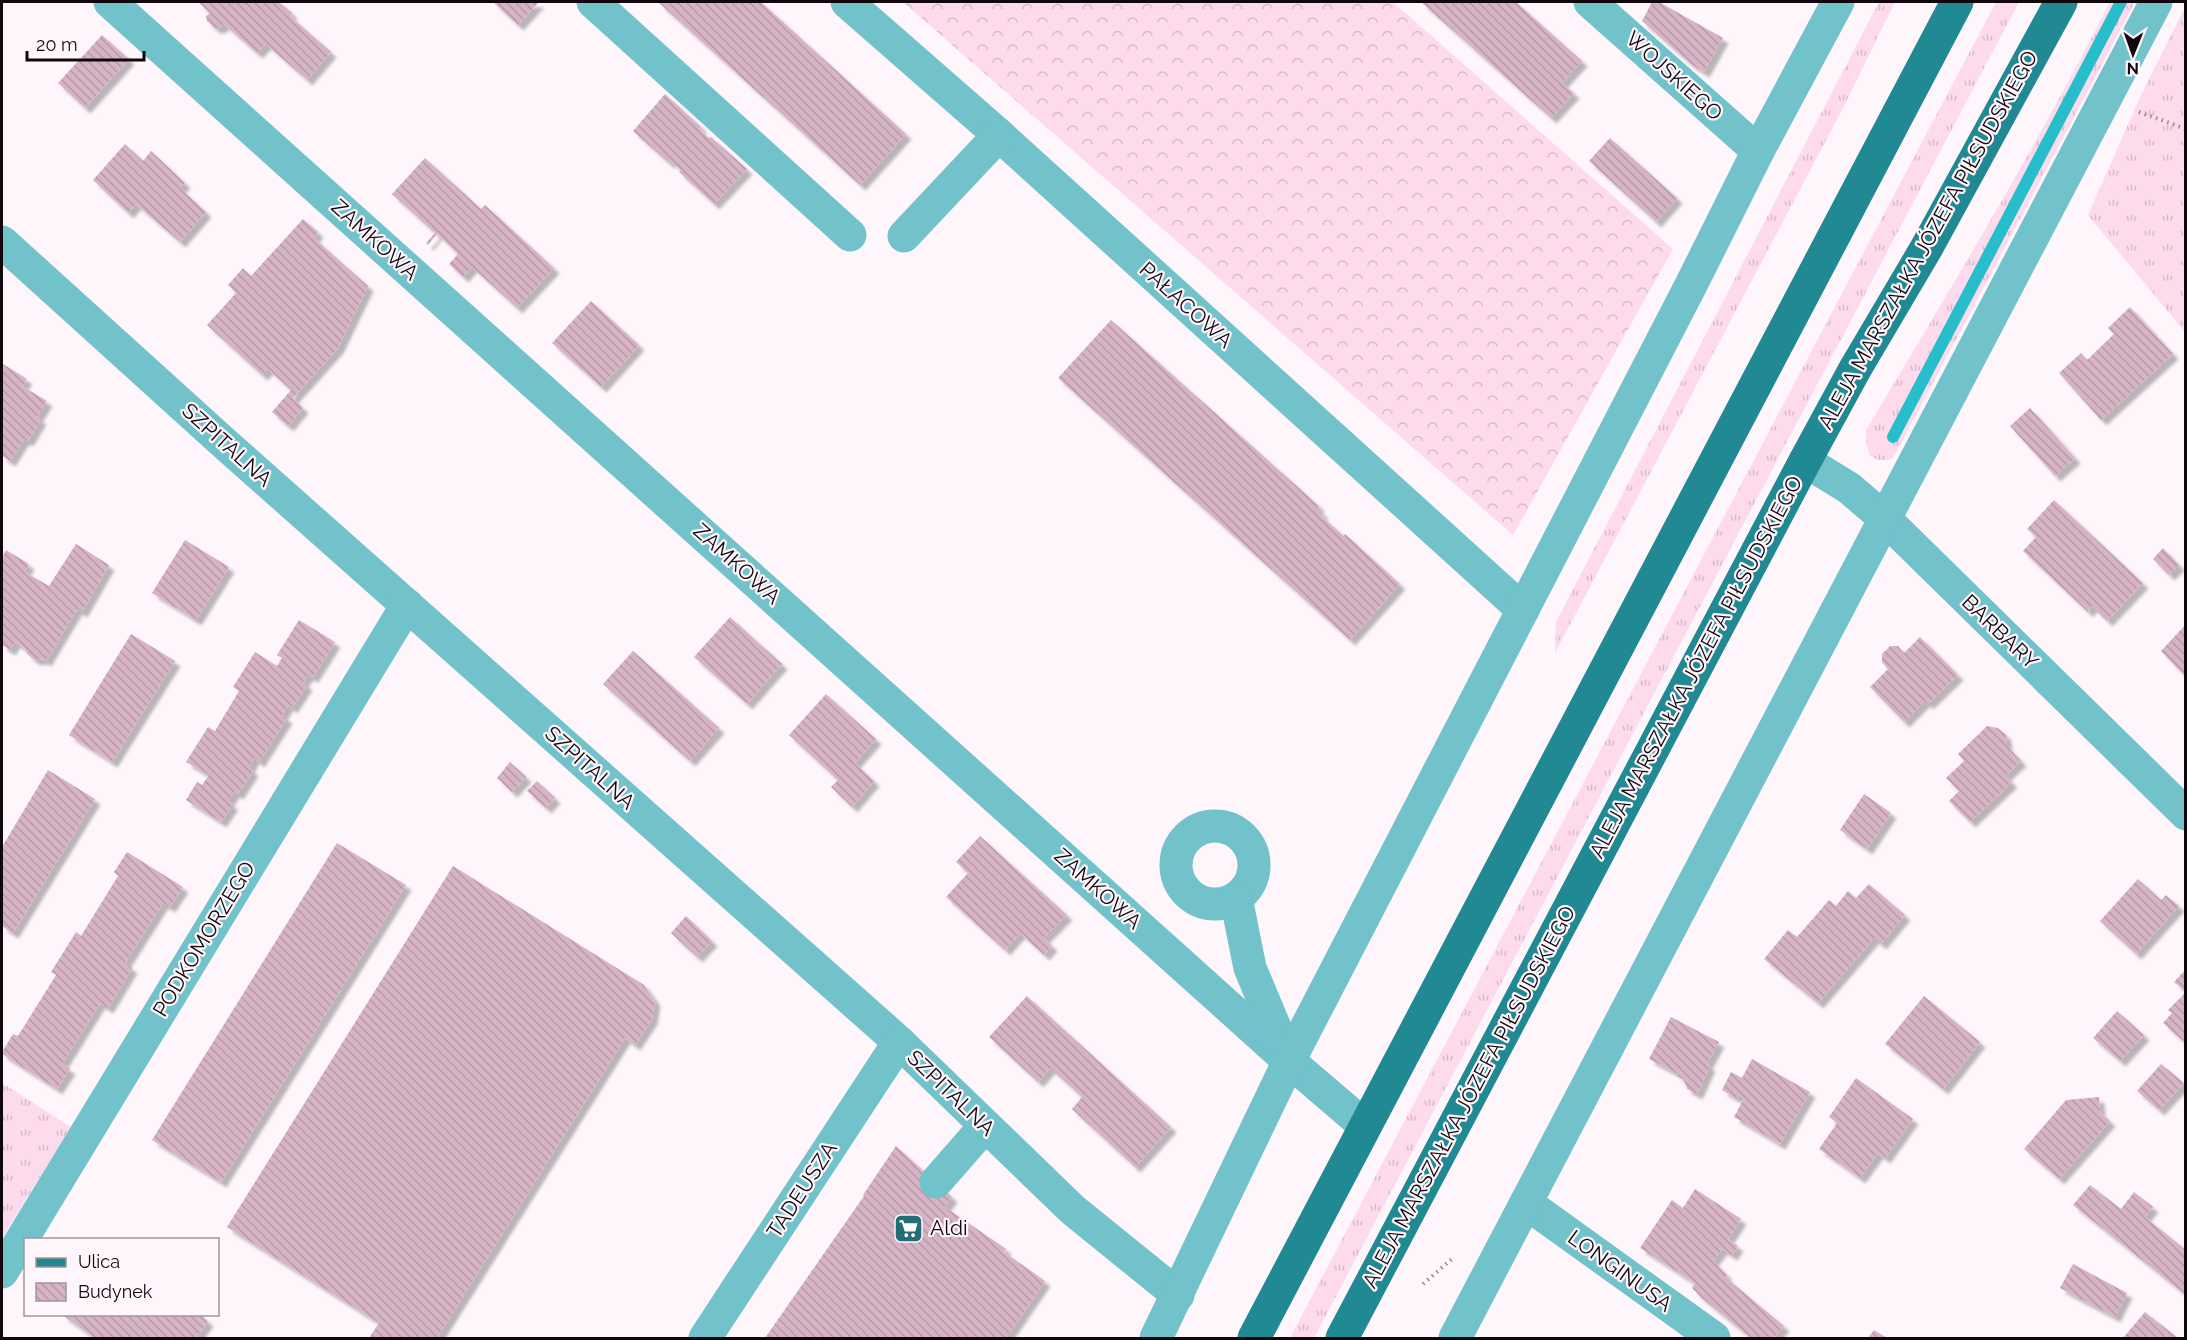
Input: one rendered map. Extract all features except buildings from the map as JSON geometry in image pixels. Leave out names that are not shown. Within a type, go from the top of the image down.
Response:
[{"type":"main road","points":[[1254,1338],[1957,2]]},
{"type":"main road","name":"ALEJA MARSZAŁKA JÓZEFA PIŁSUDSKIEGO","points":[[1342,1338],[1805,461],[1927,247],[2061,2]]},
{"type":"street","name":"ZAMKOWA","points":[[110,2],[1289,1061],[1365,1126]]},
{"type":"street","points":[[593,2],[850,235]]},
{"type":"street","name":"PAŁACOWA","points":[[848,2],[999,135],[1523,610]]},
{"type":"street","name":"WOJSKIEGO","points":[[1590,2],[1758,151]]},
{"type":"street","points":[[1156,1338],[1289,1061],[1691,285],[1758,151],[1838,2]]},
{"type":"street","points":[[1455,1338],[2156,2]]},
{"type":"street","points":[[904,236],[999,135]]},
{"type":"street","name":"SZPITALNA","points":[[4,252],[407,605],[899,1042],[1073,1210],[1178,1295]]},
{"type":"street","name":"BARBARY","points":[[1805,461],[1849,488],[1884,518],[2186,814]]},
{"type":"street","name":"PODKOMORZEGO","points":[[2,1272],[407,605]]},
{"type":"street","points":[[1236,898],[1250,968],[1289,1061]]},
{"type":"street","name":"TADEUSZA","points":[[705,1338],[899,1042]]},
{"type":"street","points":[[936,1182],[985,1126]]},
{"type":"street","name":"LONGINUSA","points":[[1526,1203],[1714,1338]]},
{"type":"path","points":[[2104,101],[2186,129]]},
{"type":"green space","points":[[903,2],[1393,2],[1673,249],[1513,535]]},
{"type":"green space","points":[[1879,2],[1895,2],[1842,110],[1555,653],[1556,622]]},
{"type":"green space","points":[[1996,2],[2019,2],[1314,1338],[1290,1338]]},
{"type":"green space","points":[[2110,2],[2135,2],[1894,456],[1890,460],[1878,460],[1870,456],[1866,443],[1866,430],[2023,164]]},
{"type":"green space","points":[[2185,7],[2185,332],[2088,215],[2141,95]]},
{"type":"green space","points":[[2,1083],[71,1127],[2,1238]]},
{"type":"waterway","points":[[1893,437],[2121,2]]},
{"type":"place","name":"Aldi","points":[[909,1228]]}]
